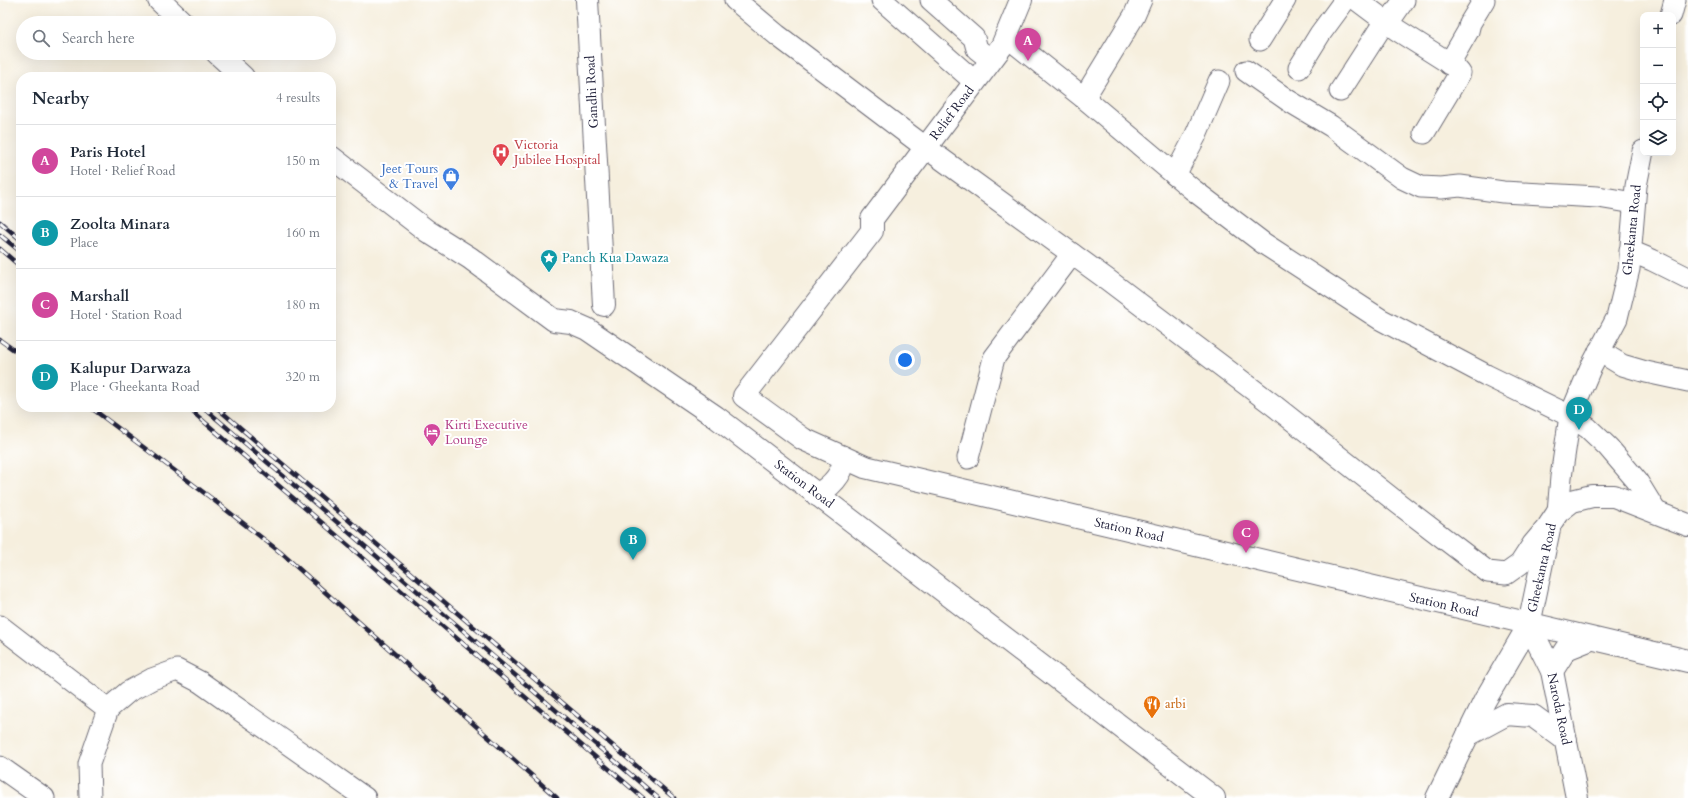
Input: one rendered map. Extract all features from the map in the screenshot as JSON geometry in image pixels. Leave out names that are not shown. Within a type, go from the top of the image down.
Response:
[{"type":"main road","points":[[159,0],[176,16]]},
{"type":"main road","name":"Gandhi Road","points":[[587,0],[604,304]]},
{"type":"main road","name":"Relief Road","points":[[738,392],[860,223],[872,219],[1002,46],[1020,0]]},
{"type":"main road","points":[[225,60],[238,72]]},
{"type":"main road","name":"Station Road","points":[[336,161],[427,231],[470,258],[554,320],[571,322],[587,329],[716,417],[1214,798]]},
{"type":"main road","name":"Station Road","points":[[738,392],[802,439],[865,467],[1688,662]]},
{"type":"main road","points":[[818,495],[833,483],[839,475],[843,457]]},
{"type":"main road","name":"Gheekanta Road","points":[[1530,625],[1554,518],[1572,501],[1592,496],[1614,496],[1688,525]]},
{"type":"main road","points":[[1437,798],[1485,700],[1530,625]]},
{"type":"main road","name":"Naroda Road","points":[[1530,625],[1552,671],[1578,798]]},
{"type":"main road","points":[[1552,671],[1566,649],[1591,639]]},
{"type":"main road","points":[[1468,735],[1507,714],[1533,716],[1566,740]]},
{"type":"street","points":[[735,0],[778,35],[925,147],[1072,254],[1272,404],[1488,572],[1506,574],[1520,564],[1533,544],[1554,518]]},
{"type":"street","points":[[882,0],[975,82]]},
{"type":"street","points":[[931,0],[974,38],[977,49],[991,60]]},
{"type":"street","points":[[1084,98],[1134,16],[1141,0]]},
{"type":"street","points":[[1260,40],[1285,0]]},
{"type":"street","points":[[1299,68],[1320,34],[1345,0]]},
{"type":"street","points":[[1357,0],[1460,73],[1424,133]]},
{"type":"street","points":[[1340,91],[1386,22],[1404,0]]},
{"type":"street","points":[[1449,64],[1468,31],[1470,23],[1484,0]]},
{"type":"street","points":[[1006,36],[1084,98],[1175,174],[1263,243],[1380,319],[1486,375],[1570,416],[1588,428],[1608,447],[1632,475],[1656,512]]},
{"type":"street","points":[[1246,71],[1289,101],[1331,126],[1402,178],[1421,187],[1441,188],[1460,186],[1503,192],[1598,196],[1634,203]]},
{"type":"street","points":[[1175,174],[1195,137],[1219,81]]},
{"type":"street","name":"Gheekanta Road","points":[[1554,518],[1570,416],[1599,351],[1617,318],[1629,269],[1634,203],[1642,156]]},
{"type":"street","points":[[1630,252],[1647,258],[1688,278]]},
{"type":"street","points":[[968,458],[994,358],[1072,254]]},
{"type":"street","points":[[1599,351],[1622,365],[1646,372],[1688,380]]},
{"type":"street","points":[[0,626],[108,709]]},
{"type":"street","points":[[90,798],[89,764],[108,709],[128,692],[152,679],[177,670],[200,682],[365,798]]},
{"type":"street","points":[[0,767],[44,798]]},
{"type":"railway","points":[[0,222],[16,236]]},
{"type":"railway","points":[[0,235],[16,248]]},
{"type":"railway","points":[[0,249],[16,263]]},
{"type":"railway","points":[[0,340],[16,351]]},
{"type":"railway","points":[[97,412],[280,552],[557,798]]},
{"type":"railway","points":[[193,412],[643,798]]},
{"type":"railway","points":[[209,412],[658,798]]},
{"type":"railway","points":[[222,412],[674,798]]},
{"type":"place","name":"Paris Hotel","points":[[1028,61]]},
{"type":"place","name":"Victoria Jubilee Hospital","points":[[501,167]]},
{"type":"place","name":"Jeet Tours & Travel","points":[[451,191]]},
{"type":"place","name":"Panch Kua Dawaza","points":[[549,273]]},
{"type":"place","name":"Kalupur Darwaza","points":[[1579,430]]},
{"type":"place","name":"Kirti Executive Lounge","points":[[432,447]]},
{"type":"place","name":"Marshall","points":[[1246,553]]},
{"type":"place","name":"Zoolta Minara","points":[[633,560]]},
{"type":"place","name":"arbi","points":[[1152,719]]}]
